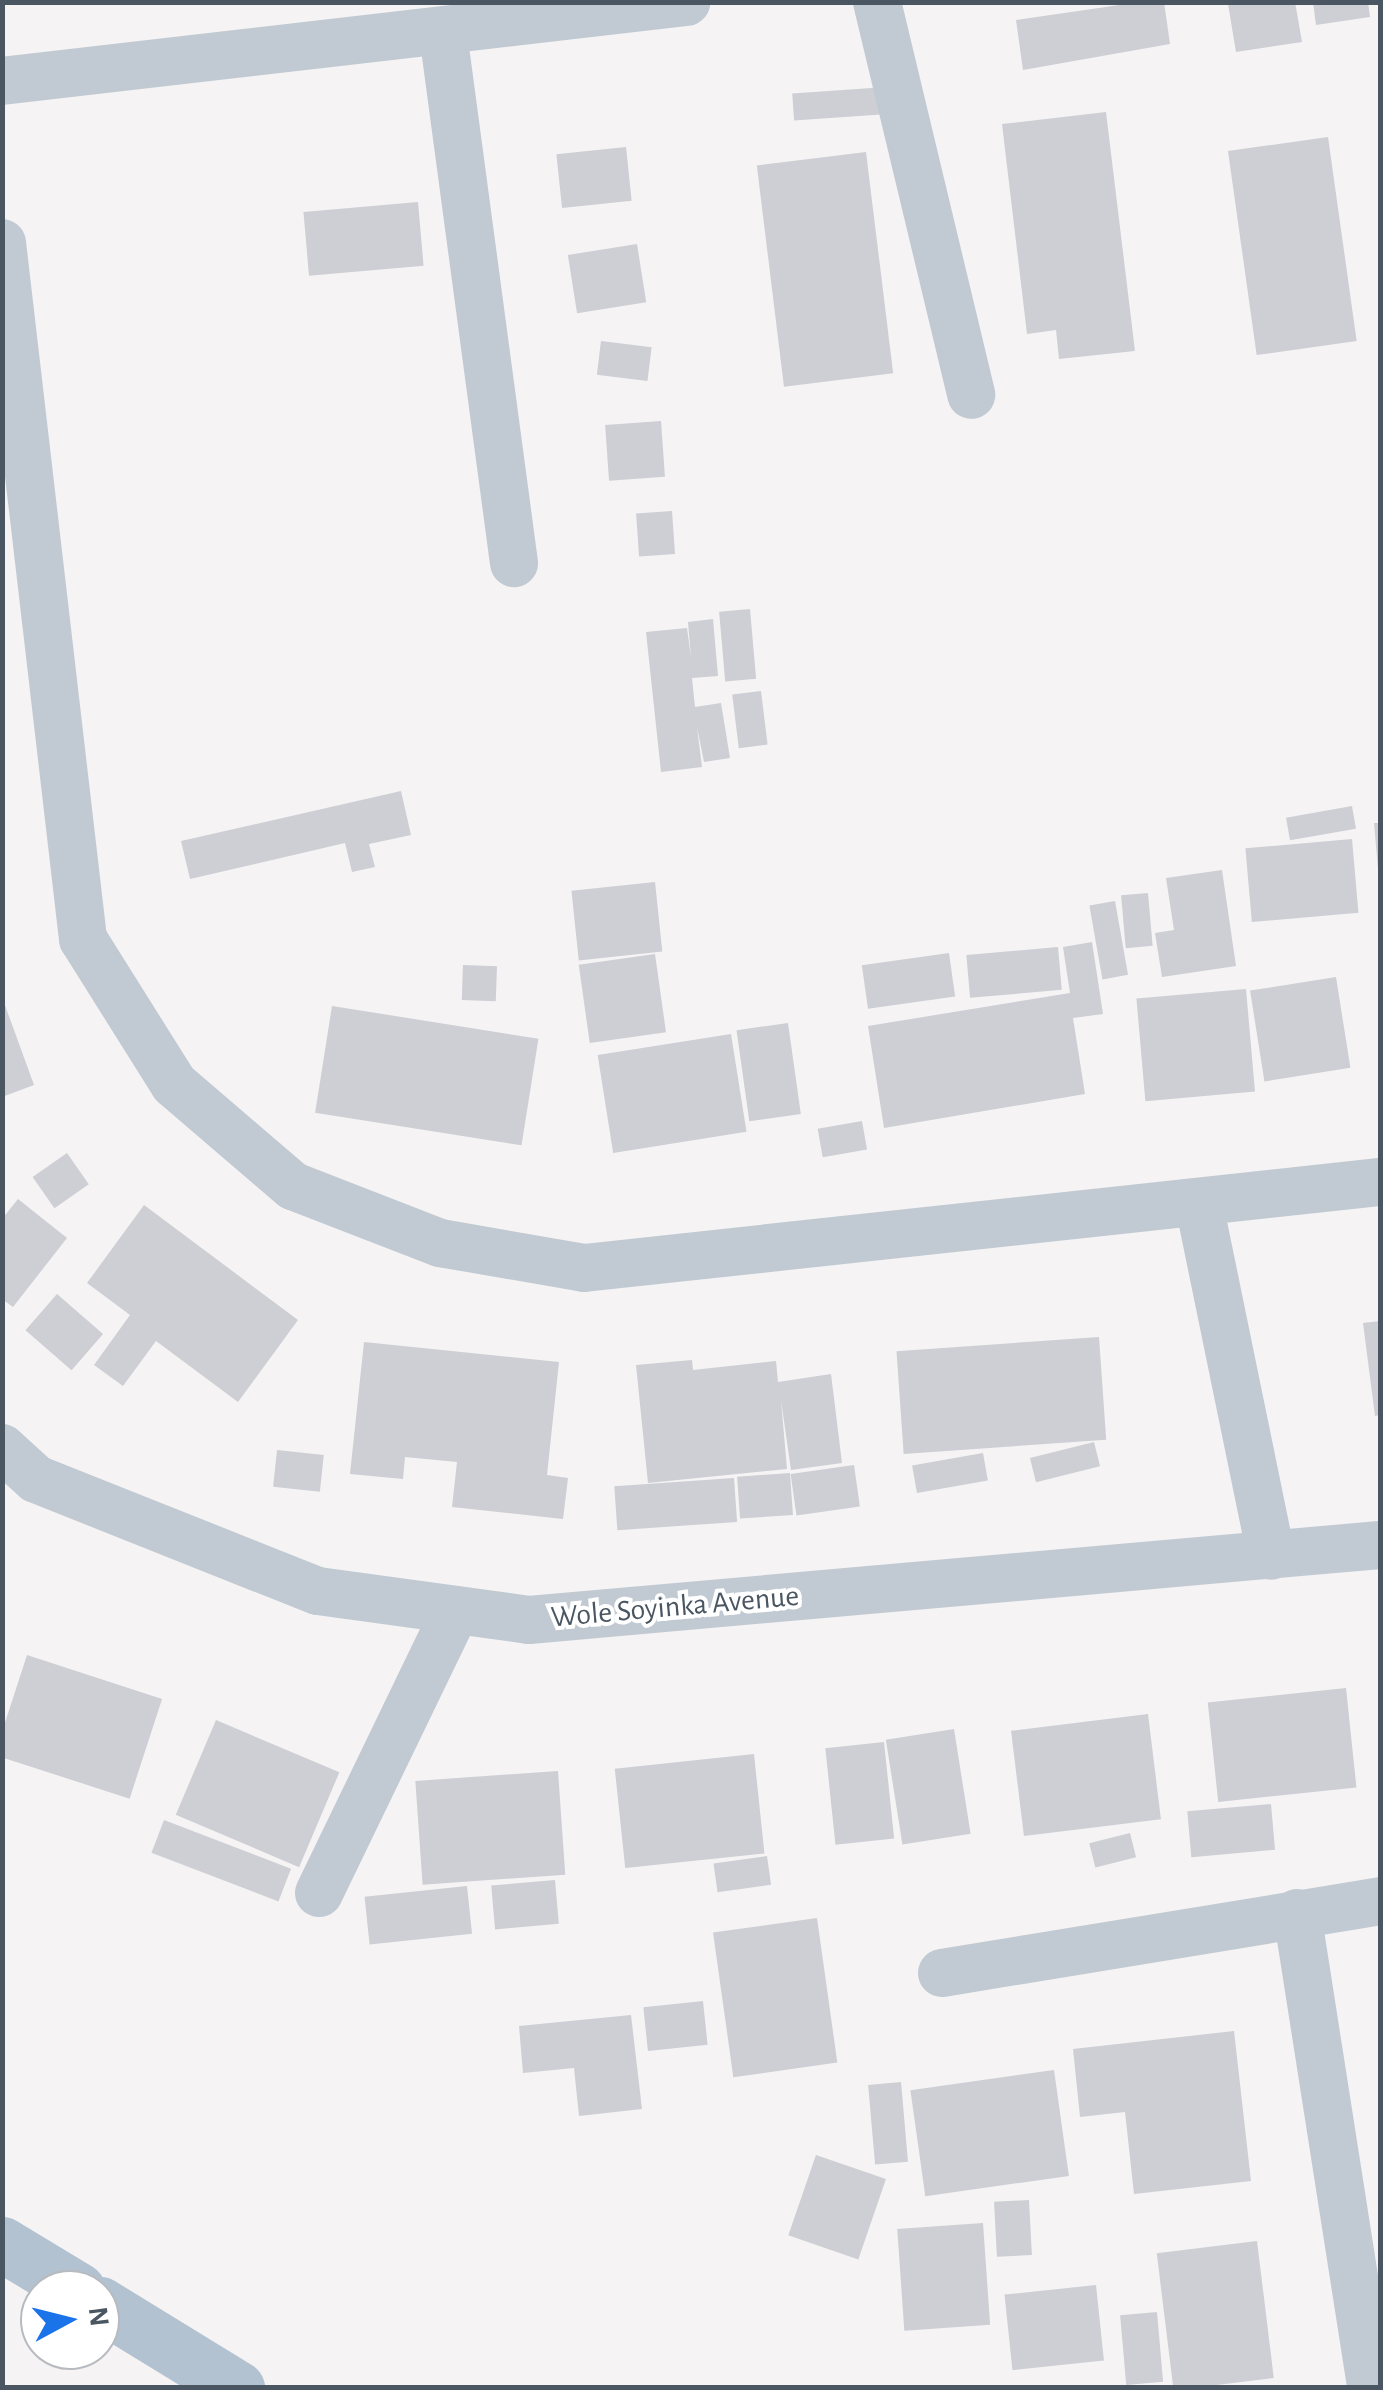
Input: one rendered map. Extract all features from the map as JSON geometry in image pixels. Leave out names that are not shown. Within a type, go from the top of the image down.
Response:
[{"type":"main road","points":[[2,2244],[45,2270]]},
{"type":"main road","points":[[120,2316],[236,2388]]},
{"type":"street","points":[[2,81],[444,33],[517,14],[686,2]]},
{"type":"street","points":[[877,2],[971,395]]},
{"type":"street","points":[[444,33],[514,562]]},
{"type":"street","points":[[2,243],[83,939],[174,1084],[293,1186],[440,1243],[584,1268],[1380,1182]]},
{"type":"street","points":[[1199,1204],[1271,1556]]},
{"type":"street","name":"Wole Soyinka Avenue","points":[[2,1448],[36,1480],[318,1591],[529,1620],[1380,1545]]},
{"type":"street","points":[[319,1893],[456,1610]]},
{"type":"street","points":[[942,1973],[1380,1901]]},
{"type":"street","points":[[1297,1913],[1371,2388]]},
{"type":"building","points":[[1164,2],[1170,44],[1023,70],[1016,20]]},
{"type":"building","points":[[1295,2],[1302,42],[1236,52],[1228,4]]},
{"type":"building","points":[[1313,2],[1368,2],[1370,17],[1316,25]]},
{"type":"building","points":[[886,87],[888,114],[794,120],[792,94]]},
{"type":"building","points":[[1106,112],[1135,351],[1059,359],[1056,330],[1027,334],[1002,124]]},
{"type":"building","points":[[1328,137],[1357,341],[1257,355],[1228,151]]},
{"type":"building","points":[[626,147],[632,201],[562,208],[556,154]]},
{"type":"building","points":[[866,152],[893,373],[784,387],[757,165]]},
{"type":"building","points":[[418,202],[424,266],[309,276],[303,212]]},
{"type":"building","points":[[637,244],[646,302],[577,313],[568,255]]},
{"type":"building","points":[[601,341],[652,347],[647,381],[597,375]]},
{"type":"building","points":[[661,421],[665,477],[609,481],[605,425]]},
{"type":"building","points":[[672,511],[675,554],[639,556],[636,514]]},
{"type":"building","points":[[750,609],[756,679],[725,681],[719,612]]},
{"type":"building","points":[[713,619],[718,676],[692,678],[695,707],[721,703],[730,758],[704,762],[697,727],[702,767],[661,772],[646,632],[687,628],[691,658],[688,622]]},
{"type":"building","points":[[761,691],[768,745],[739,748],[732,695]]},
{"type":"building","points":[[401,791],[411,835],[369,844],[375,867],[352,872],[345,843],[190,879],[181,841]]},
{"type":"building","points":[[1352,806],[1356,829],[1290,840],[1286,818]]},
{"type":"building","points":[[1374,823],[1380,823],[1380,869],[1378,869]]},
{"type":"building","points":[[1352,839],[1358,913],[1252,922],[1245,848]]},
{"type":"building","points":[[1222,870],[1236,966],[1162,977],[1155,933],[1174,930],[1166,878]]},
{"type":"building","points":[[655,882],[662,952],[579,960],[571,891]]},
{"type":"building","points":[[1148,893],[1153,946],[1126,948],[1121,895]]},
{"type":"building","points":[[1115,901],[1128,975],[1102,979],[1089,906]]},
{"type":"building","points":[[1092,942],[1103,1014],[1073,1018],[1085,1094],[884,1128],[868,1026],[1070,993],[1063,947]]},
{"type":"building","points":[[1058,947],[1062,990],[970,998],[966,955]]},
{"type":"building","points":[[949,953],[955,997],[868,1009],[862,965]]},
{"type":"building","points":[[655,954],[666,1032],[590,1043],[579,965]]},
{"type":"building","points":[[463,965],[497,966],[496,1001],[462,1000]]},
{"type":"building","points":[[1336,977],[1350,1068],[1264,1081],[1250,991]]},
{"type":"building","points":[[1246,989],[1255,1092],[1145,1101],[1136,999]]},
{"type":"building","points":[[2,997],[34,1085],[2,1097]]},
{"type":"building","points":[[332,1006],[538,1039],[522,1145],[315,1113]]},
{"type":"building","points":[[788,1023],[801,1114],[749,1121],[737,1030]]},
{"type":"building","points":[[731,1034],[746,1132],[613,1153],[598,1055]]},
{"type":"building","points":[[862,1121],[867,1150],[823,1157],[818,1129]]},
{"type":"building","points":[[67,1153],[89,1184],[54,1208],[33,1177]]},
{"type":"building","points":[[18,1199],[67,1238],[13,1307],[2,1299],[2,1219]]},
{"type":"building","points":[[144,1205],[298,1320],[238,1402],[156,1341],[123,1386],[94,1365],[130,1315],[87,1283]]},
{"type":"building","points":[[57,1294],[103,1334],[72,1370],[26,1330]]},
{"type":"building","points":[[1380,1321],[1380,1415],[1375,1416],[1363,1323]]},
{"type":"building","points":[[1099,1337],[1106,1440],[904,1454],[896,1351]]},
{"type":"building","points":[[364,1342],[559,1362],[547,1475],[568,1478],[563,1519],[452,1507],[457,1462],[405,1457],[403,1479],[350,1474]]},
{"type":"building","points":[[692,1360],[693,1370],[776,1361],[778,1382],[831,1374],[842,1463],[791,1470],[781,1400],[787,1469],[648,1483],[636,1365]]},
{"type":"building","points":[[1094,1442],[1100,1466],[1036,1482],[1030,1458]]},
{"type":"building","points":[[277,1450],[324,1455],[320,1492],[273,1487]]},
{"type":"building","points":[[983,1453],[988,1481],[917,1493],[912,1466]]},
{"type":"building","points":[[854,1465],[860,1507],[796,1515],[791,1474]]},
{"type":"building","points":[[790,1473],[793,1515],[740,1519],[737,1477]]},
{"type":"building","points":[[734,1478],[737,1522],[617,1530],[614,1486]]},
{"type":"building","points":[[27,1655],[162,1699],[130,1799],[2,1757],[2,1732]]},
{"type":"building","points":[[1346,1688],[1356,1787],[1218,1802],[1208,1703]]},
{"type":"building","points":[[1148,1714],[1161,1819],[1024,1836],[1011,1731]]},
{"type":"building","points":[[216,1720],[339,1772],[299,1867],[176,1815]]},
{"type":"building","points":[[954,1729],[971,1834],[902,1844],[886,1740]]},
{"type":"building","points":[[884,1742],[894,1838],[835,1845],[825,1748]]},
{"type":"building","points":[[754,1754],[764,1853],[625,1868],[615,1769]]},
{"type":"building","points":[[558,1771],[565,1875],[423,1885],[415,1781]]},
{"type":"building","points":[[1271,1804],[1275,1850],[1191,1857],[1187,1811]]},
{"type":"building","points":[[164,1820],[291,1869],[278,1901],[151,1853]]},
{"type":"building","points":[[1130,1833],[1136,1857],[1095,1867],[1089,1843]]},
{"type":"building","points":[[767,1856],[771,1885],[718,1892],[714,1864]]},
{"type":"building","points":[[555,1880],[559,1924],[495,1929],[491,1886]]},
{"type":"building","points":[[467,1886],[472,1934],[370,1945],[365,1897]]},
{"type":"building","points":[[817,1918],[837,2063],[733,2077],[713,1933]]},
{"type":"building","points":[[703,2001],[708,2045],[648,2051],[643,2007]]},
{"type":"building","points":[[631,2015],[642,2109],[579,2116],[574,2068],[523,2073],[519,2026]]},
{"type":"building","points":[[1234,2031],[1251,2181],[1134,2194],[1125,2112],[1080,2117],[1073,2049]]},
{"type":"building","points":[[1054,2070],[1069,2176],[925,2196],[910,2090]]},
{"type":"building","points":[[901,2082],[908,2162],[875,2165],[868,2085]]},
{"type":"building","points":[[816,2155],[886,2179],[858,2259],[788,2235]]},
{"type":"building","points":[[1029,2200],[1032,2255],[997,2257],[994,2202]]},
{"type":"building","points":[[983,2223],[990,2325],[904,2331],[897,2229]]},
{"type":"building","points":[[1257,2241],[1274,2378],[1173,2388],[1157,2253]]},
{"type":"building","points":[[1096,2285],[1104,2361],[1012,2370],[1005,2295]]},
{"type":"building","points":[[1157,2312],[1163,2382],[1126,2385],[1120,2315]]}]
